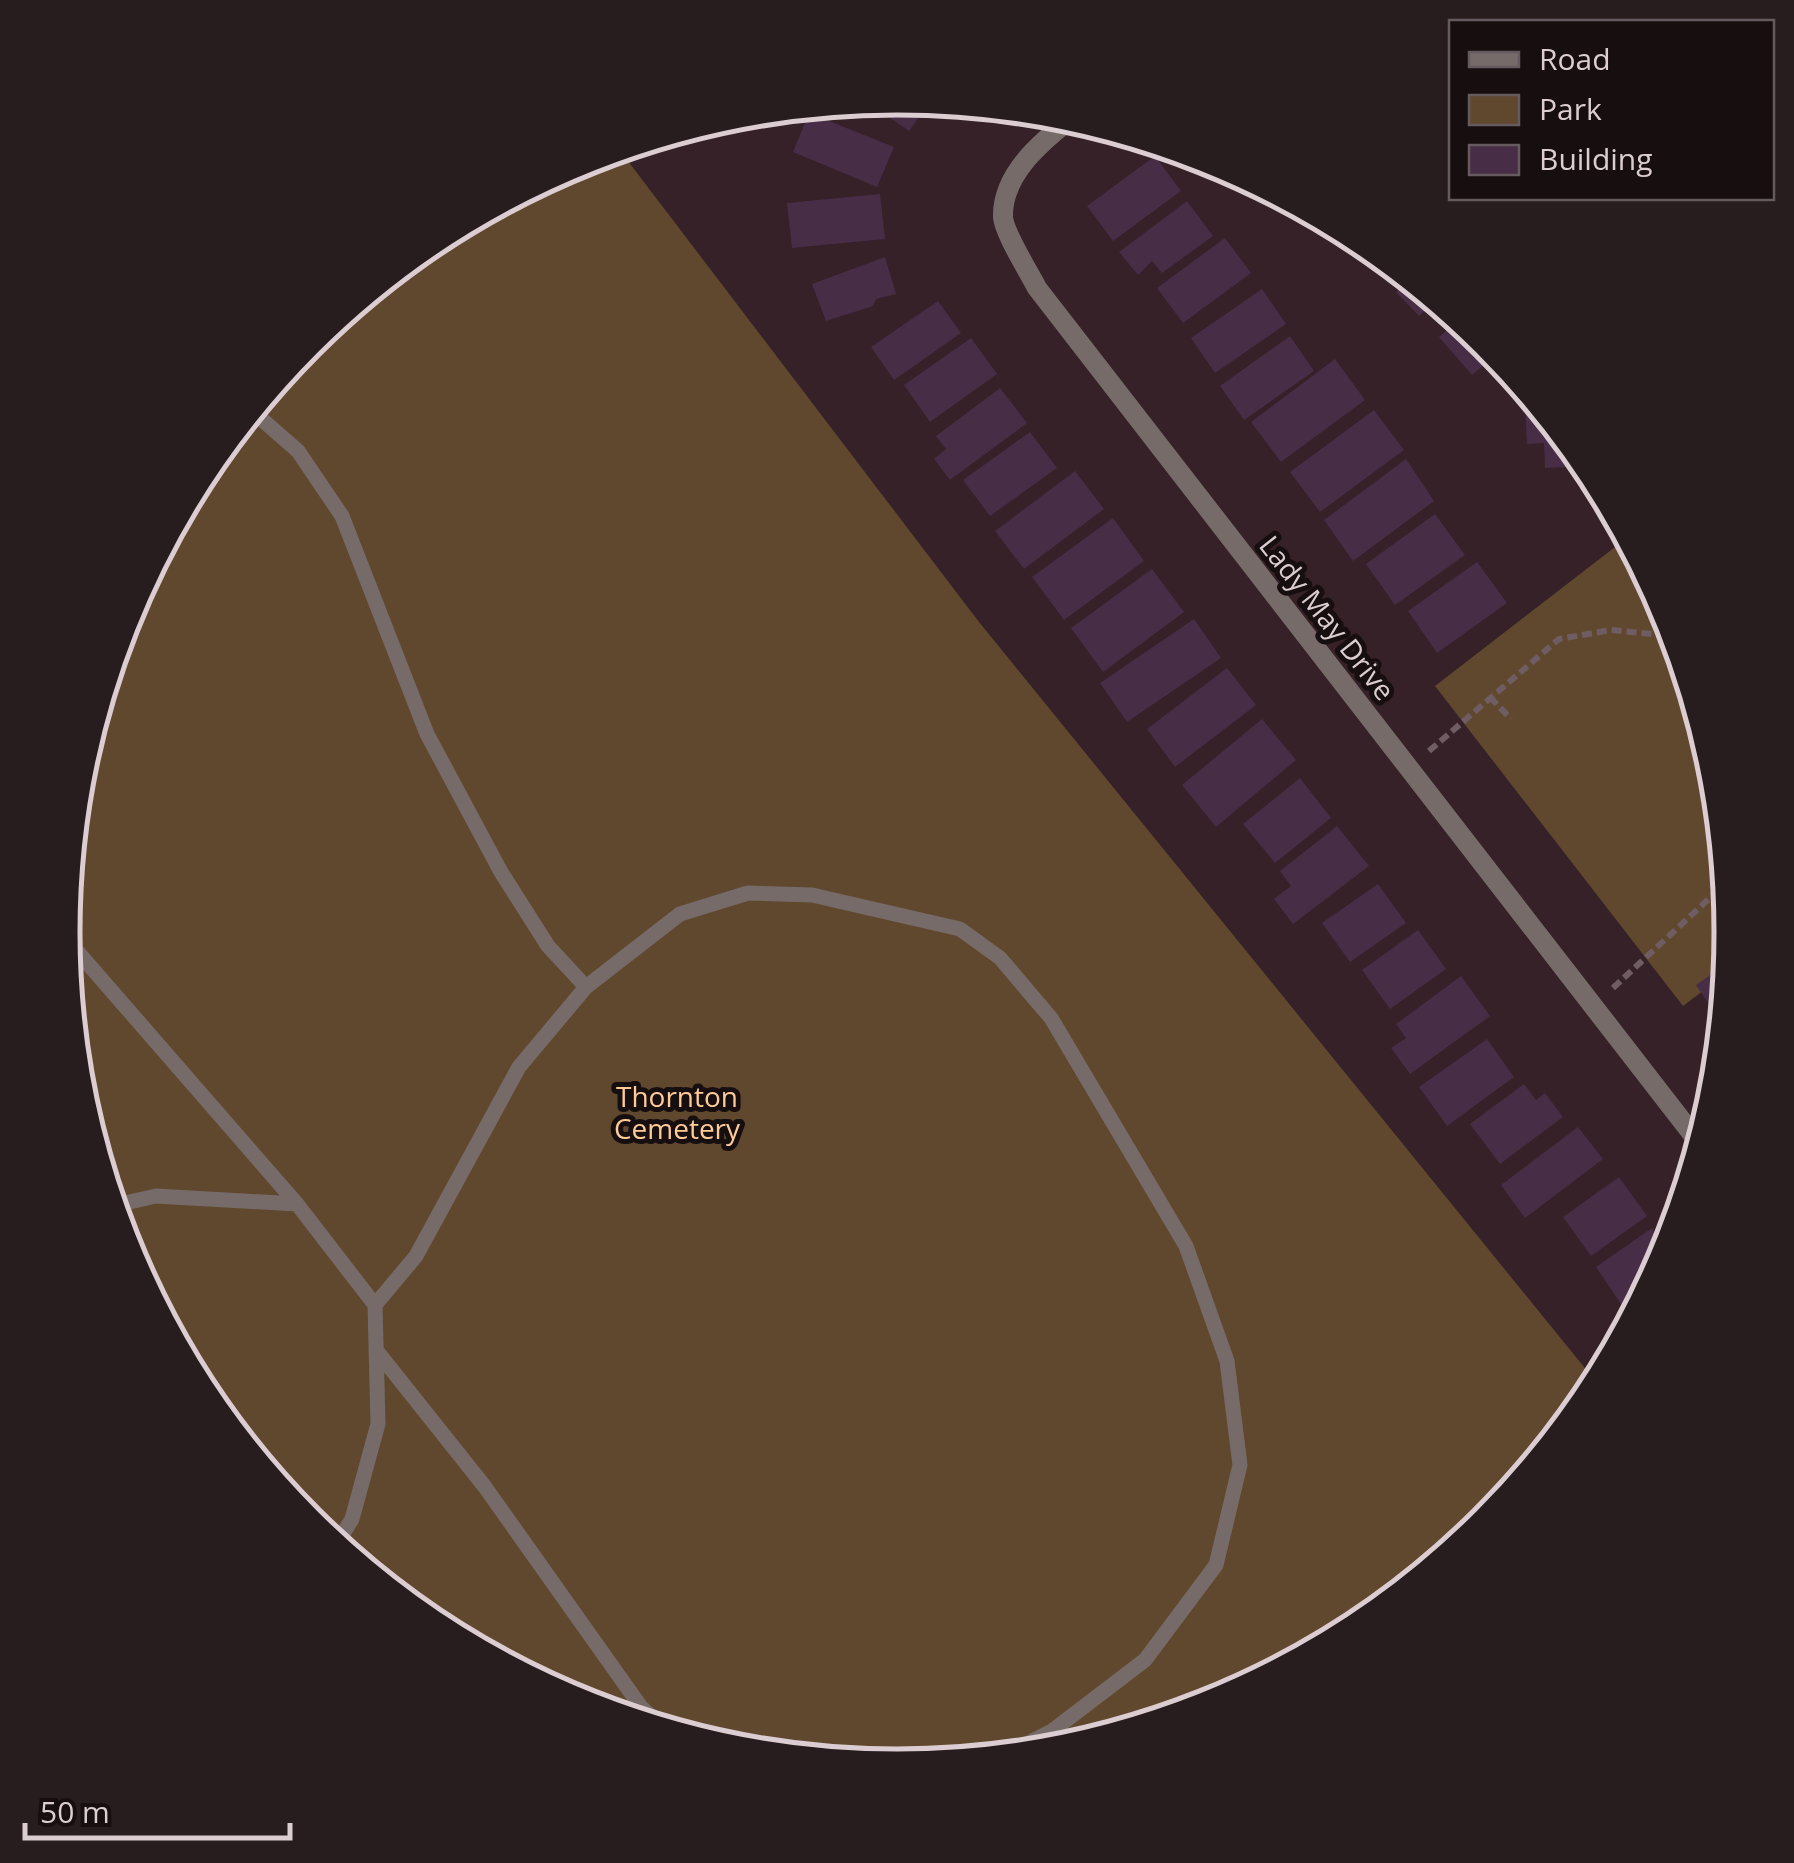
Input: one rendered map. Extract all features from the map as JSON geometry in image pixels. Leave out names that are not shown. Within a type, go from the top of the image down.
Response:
[{"type":"street","name":"Lady May Drive","points":[[1056,130],[1011,179],[1003,220],[1037,288],[1689,1130]]},
{"type":"lane","points":[[261,419],[298,451],[342,516],[427,734],[500,872],[548,946],[586,987]]},
{"type":"lane","points":[[375,1305],[416,1256],[519,1066],[586,987],[680,914],[748,893],[812,895],[960,929],[1000,958],[1051,1018],[1186,1246],[1227,1361],[1240,1464],[1216,1565],[1146,1660],[1044,1735]]},
{"type":"lane","points":[[81,956],[297,1204],[375,1305],[378,1424],[352,1518],[344,1532]]},
{"type":"lane","points":[[126,1203],[156,1196],[297,1204]]},
{"type":"lane","points":[[376,1350],[485,1486],[641,1707]]},
{"type":"path","points":[[1409,768],[1559,639],[1611,630],[1657,632]]},
{"type":"path","points":[[1490,698],[1511,718]]},
{"type":"path","points":[[1594,1006],[1713,895]]},
{"type":"green space","name":"Thornton Cemetery","points":[[627,160],[979,622],[1586,1369],[1511,1470],[1436,1546],[1351,1611],[1306,1639],[1210,1686],[1108,1721],[1004,1742],[950,1747],[897,1749],[790,1742],[686,1721],[584,1686],[536,1664],[488,1639],[400,1580],[358,1546],[283,1470],[249,1429],[189,1340],[164,1293],[123,1194],[96,1091],[87,1038],[80,932],[82,878],[87,825],[108,720],[142,619],[189,523],[249,434],[319,354],[358,317],[443,252],[536,199]]},
{"type":"green space","points":[[1617,546],[1671,669],[1698,772],[1712,878],[1712,984],[1683,1006],[1435,686]]},
{"type":"building","points":[[886,115],[920,115],[909,131]]},
{"type":"building","points":[[822,118],[894,147],[877,187],[793,152],[806,119]]},
{"type":"building","points":[[1155,156],[1181,191],[1113,241],[1087,206]]},
{"type":"building","points":[[880,194],[885,239],[792,248],[787,203]]},
{"type":"building","points":[[1187,201],[1213,236],[1162,273],[1152,261],[1138,275],[1119,252]]},
{"type":"building","points":[[1225,238],[1251,273],[1183,323],[1157,288]]},
{"type":"building","points":[[885,257],[896,294],[826,321],[812,284]]},
{"type":"building","points":[[1400,288],[1427,309],[1419,316],[1396,292]]},
{"type":"building","points":[[1262,289],[1286,324],[1215,373],[1191,338]]},
{"type":"building","points":[[938,301],[961,333],[894,380],[871,347]]},
{"type":"building","points":[[1448,329],[1485,364],[1472,375],[1439,337]]},
{"type":"building","points":[[1290,336],[1314,371],[1244,420],[1220,386]]},
{"type":"building","points":[[971,338],[997,374],[930,422],[904,385]]},
{"type":"building","points":[[1335,359],[1365,400],[1281,462],[1251,422]]},
{"type":"building","points":[[1000,388],[1027,423],[950,480],[934,459],[946,449],[936,436]]},
{"type":"building","points":[[1374,410],[1404,450],[1320,512],[1290,472]]},
{"type":"building","points":[[1525,410],[1568,467],[1545,468],[1544,443],[1527,444]]},
{"type":"building","points":[[1030,432],[1057,468],[990,516],[963,480]]},
{"type":"building","points":[[1406,459],[1434,501],[1353,561],[1324,520]]},
{"type":"building","points":[[1075,471],[1104,509],[1024,569],[995,531]]},
{"type":"building","points":[[1435,514],[1465,555],[1395,605],[1366,564]]},
{"type":"building","points":[[1113,518],[1144,561],[1064,620],[1032,577]]},
{"type":"building","points":[[1477,562],[1507,603],[1437,653],[1408,611]]},
{"type":"building","points":[[1152,569],[1184,612],[1103,672],[1071,628]]},
{"type":"building","points":[[1194,619],[1221,658],[1127,722],[1100,683]]},
{"type":"building","points":[[1227,668],[1256,705],[1175,767],[1147,729]]},
{"type":"building","points":[[1262,719],[1296,760],[1216,827],[1182,785]]},
{"type":"building","points":[[1300,778],[1331,818],[1275,863],[1243,824]]},
{"type":"building","points":[[1337,826],[1369,866],[1293,924],[1274,899],[1291,886],[1280,871]]},
{"type":"building","points":[[1378,884],[1406,923],[1350,962],[1322,923]]},
{"type":"building","points":[[1418,930],[1446,969],[1390,1009],[1362,970]]},
{"type":"building","points":[[1712,974],[1710,1006],[1696,985]]},
{"type":"building","points":[[1461,976],[1490,1016],[1410,1074],[1391,1048],[1406,1038],[1396,1024]]},
{"type":"building","points":[[1487,1039],[1514,1077],[1447,1126],[1419,1087]]},
{"type":"building","points":[[1524,1084],[1536,1100],[1545,1093],[1563,1117],[1500,1164],[1470,1124]]},
{"type":"building","points":[[1578,1127],[1603,1159],[1525,1218],[1501,1185]]},
{"type":"building","points":[[1619,1177],[1647,1216],[1591,1256],[1563,1217]]},
{"type":"building","points":[[1652,1228],[1656,1234],[1623,1307],[1596,1267]]}]
